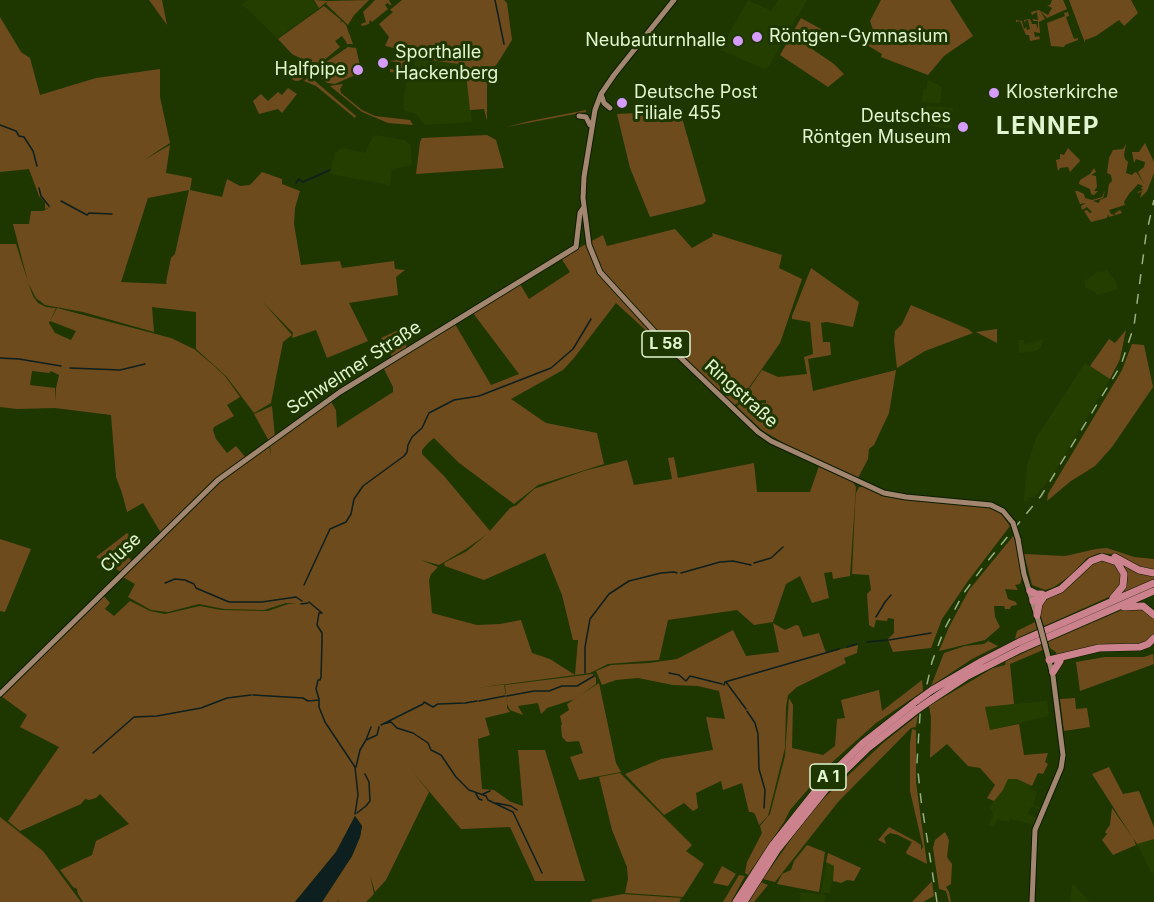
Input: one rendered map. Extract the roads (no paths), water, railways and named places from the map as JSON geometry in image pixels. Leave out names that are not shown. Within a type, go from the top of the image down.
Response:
[{"type":"highway","points":[[1037,615],[1042,596],[1063,583],[1088,560],[1099,554],[1111,555],[1139,570],[1154,573]]},
{"type":"highway","points":[[1032,597],[1042,596],[1066,586],[1091,561],[1099,558],[1114,560],[1121,566],[1124,583],[1118,594],[1096,609]]},
{"type":"highway","name":"A 1","points":[[744,902],[758,872],[790,821],[828,777],[863,743],[918,700],[982,661],[1154,583]]},
{"type":"highway","name":"A 1","points":[[758,872],[833,782],[868,748],[918,709],[1003,658],[1154,591]]},
{"type":"highway","points":[[1113,609],[1139,606],[1148,609],[1154,615]]},
{"type":"highway","points":[[1049,662],[1099,648],[1140,647],[1148,644],[1154,638]]},
{"type":"highway","points":[[1049,662],[1100,651],[1140,651],[1154,643]]},
{"type":"highway","points":[[1053,672],[1060,661]]},
{"type":"highway","name":"A 1","points":[[736,902],[752,883]]},
{"type":"main road","name":"Ringstraße","points":[[674,0],[614,75],[597,102],[583,189],[590,248],[603,276],[663,341],[768,440],[884,493],[907,498],[992,505],[1001,509],[1011,520],[1018,539],[1032,597]]},
{"type":"main road","points":[[601,94],[604,103],[610,108]]},
{"type":"main road","points":[[579,116],[586,118],[591,128]]},
{"type":"main road","name":"Schwelmer Straße","points":[[162,534],[218,480],[327,400],[576,247],[580,213],[584,207]]},
{"type":"main road","name":"Cluse","points":[[0,694],[162,534]]},
{"type":"main road","name":"L 58","points":[[1032,597],[1053,672],[1064,755],[1045,809],[1036,826],[1032,902]]},
{"type":"waterway","points":[[495,0],[504,44]]},
{"type":"waterway","points":[[0,125],[24,137],[33,151],[37,166]]},
{"type":"waterway","points":[[296,183],[299,179],[303,182],[330,170]]},
{"type":"waterway","points":[[39,188],[41,196],[49,206]]},
{"type":"waterway","points":[[61,201],[87,215],[89,213],[112,214]]},
{"type":"waterway","points":[[304,585],[330,529],[346,522],[351,514],[354,499],[363,486],[404,456],[412,437],[422,428],[429,413],[454,400],[479,396],[551,368],[573,349],[591,319]]},
{"type":"waterway","points":[[0,358],[61,366]]},
{"type":"waterway","points":[[70,368],[120,370],[145,364]]},
{"type":"waterway","points":[[754,563],[771,558],[783,547]]},
{"type":"waterway","points":[[681,573],[720,562],[733,561],[751,565]]},
{"type":"waterway","points":[[585,673],[585,647],[590,619],[609,594],[629,581],[661,573],[677,573]]},
{"type":"waterway","points":[[165,583],[175,579],[185,580],[194,584],[196,588],[229,602],[262,602],[296,597],[302,601]]},
{"type":"waterway","points":[[876,617],[891,595]]},
{"type":"waterway","points":[[309,602],[322,613],[319,613],[317,625],[322,633],[321,677],[316,689],[319,707],[325,722],[355,767],[358,795],[355,814]]},
{"type":"waterway","points":[[301,604],[308,603]]},
{"type":"waterway","points":[[889,640],[931,633]]},
{"type":"waterway","points":[[867,642],[887,640]]},
{"type":"waterway","points":[[847,647],[857,644]]},
{"type":"waterway","points":[[724,685],[725,682],[839,649]]},
{"type":"waterway","points":[[669,673],[679,675],[686,681],[690,676],[722,684]]},
{"type":"waterway","points":[[507,696],[549,691],[562,686],[577,686],[594,676]]},
{"type":"waterway","points":[[726,682],[746,709]]},
{"type":"waterway","points":[[93,753],[134,717],[157,716],[201,708],[227,698],[251,695]]},
{"type":"waterway","points":[[253,695],[303,698],[308,701],[319,700]]},
{"type":"waterway","points":[[479,701],[505,696]]},
{"type":"waterway","points":[[381,725],[424,702],[433,707],[438,704],[477,701]]},
{"type":"waterway","points":[[747,711],[755,723],[758,734],[759,769],[765,790],[764,808]]},
{"type":"waterway","points":[[383,724],[391,722],[397,728],[413,733],[428,743],[431,750],[441,755],[456,777],[469,790],[486,796],[488,800],[513,812],[542,873]]},
{"type":"waterway","points":[[366,740],[371,727]]},
{"type":"waterway","points":[[356,767],[360,750],[366,740],[377,735],[379,727]]},
{"type":"waterway","points":[[357,813],[370,801],[369,782],[365,774]]},
{"type":"waterway","points":[[483,794],[490,791]]},
{"type":"waterway","points":[[476,794],[482,800]]},
{"type":"waterway","points":[[496,803],[511,806],[517,810]]},
{"type":"railway","points":[[937,902],[917,762],[920,715],[932,662],[944,630],[963,594],[1041,496],[1121,365],[1134,326],[1146,235],[1154,200]]},
{"type":"place","name":"Röntgen-Gymnasium","points":[[757,37]]},
{"type":"place","name":"Neubauturnhalle","points":[[738,41]]},
{"type":"place","name":"Sporthalle Hackenberg","points":[[383,63]]},
{"type":"place","name":"Halfpipe","points":[[358,70]]},
{"type":"place","name":"Klosterkirche","points":[[994,93]]},
{"type":"place","name":"Deutsche Post Filiale 455","points":[[622,103]]},
{"type":"place","name":"Deutsches Röntgen Museum","points":[[963,127]]},
{"type":"district","name":"LENNEP","points":[[1048,127]]}]
